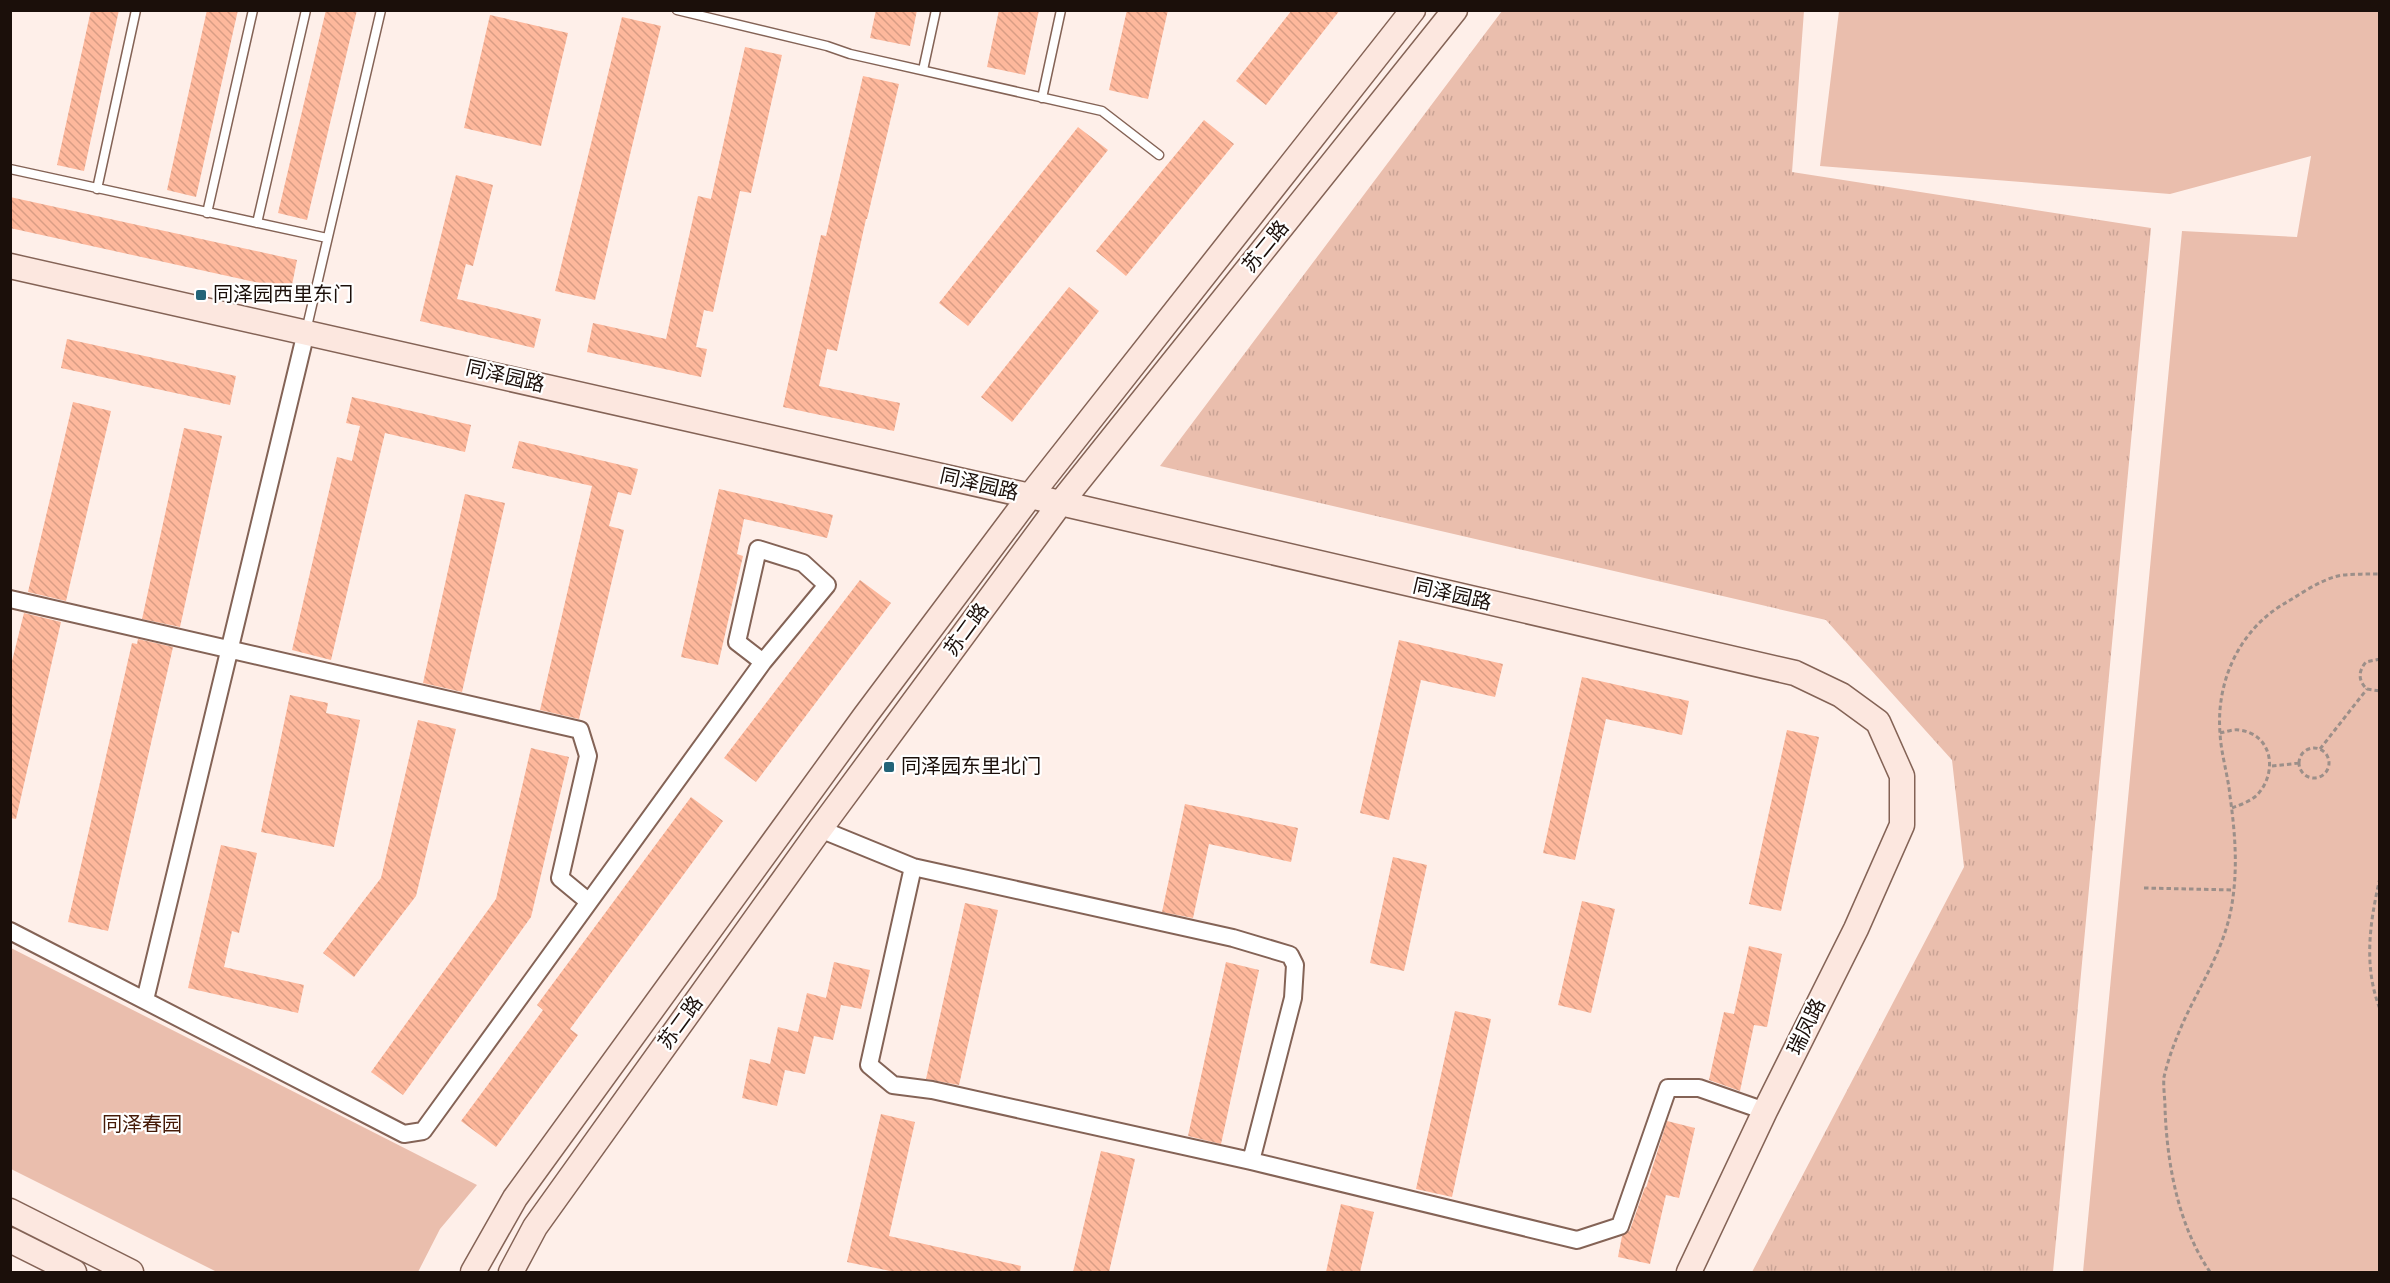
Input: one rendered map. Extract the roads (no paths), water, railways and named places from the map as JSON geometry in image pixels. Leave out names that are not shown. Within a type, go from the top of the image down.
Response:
[{"type":"street","name":"苏二路","points":[[473,1272],[515,1198],[865,716],[1030,496],[1413,10]]},
{"type":"street","name":"苏二路","points":[[511,1272],[535,1227],[820,829],[1059,505],[1455,10]]},
{"type":"street","name":"同泽园路","points":[[10,266],[1030,496],[1059,505],[1795,673],[1841,695],[1878,722],[1902,776]]},
{"type":"street","points":[[145,1000],[306,332]]},
{"type":"street","points":[[10,931],[404,1134],[423,1131],[763,662],[827,585],[803,563],[758,549],[737,642],[763,662]]},
{"type":"street","points":[[10,599],[580,730],[588,756],[560,878],[588,902]]},
{"type":"street","name":"瑞凤路","points":[[1689,1272],[1765,1111],[1856,929],[1902,825],[1902,776]]},
{"type":"street","points":[[820,829],[913,867],[1233,938],[1290,955],[1295,965],[1293,998],[1251,1161]]},
{"type":"street","points":[[913,867],[869,1065],[893,1085],[932,1090],[1251,1161],[1577,1240],[1620,1226],[1668,1088],[1699,1088],[1765,1111]]},
{"type":"street","points":[[10,1211],[130,1272]]},
{"type":"street","points":[[10,1240],[75,1272]]},
{"type":"lane","points":[[97,189],[136,10]]},
{"type":"lane","points":[[207,213],[253,10]]},
{"type":"lane","points":[[257,223],[306,10]]},
{"type":"lane","points":[[306,332],[381,10]]},
{"type":"lane","points":[[677,10],[1102,111],[1159,155]]},
{"type":"lane","points":[[923,70],[936,10]]},
{"type":"lane","points":[[1042,98],[1061,10]]},
{"type":"lane","points":[[10,169],[327,238]]},
{"type":"place","name":"同泽园西里东门","points":[[201,295]]},
{"type":"place","name":"同泽园东里北门","points":[[889,767]]},
{"type":"park label","name":"同泽春园","points":[[142,1125]]}]
